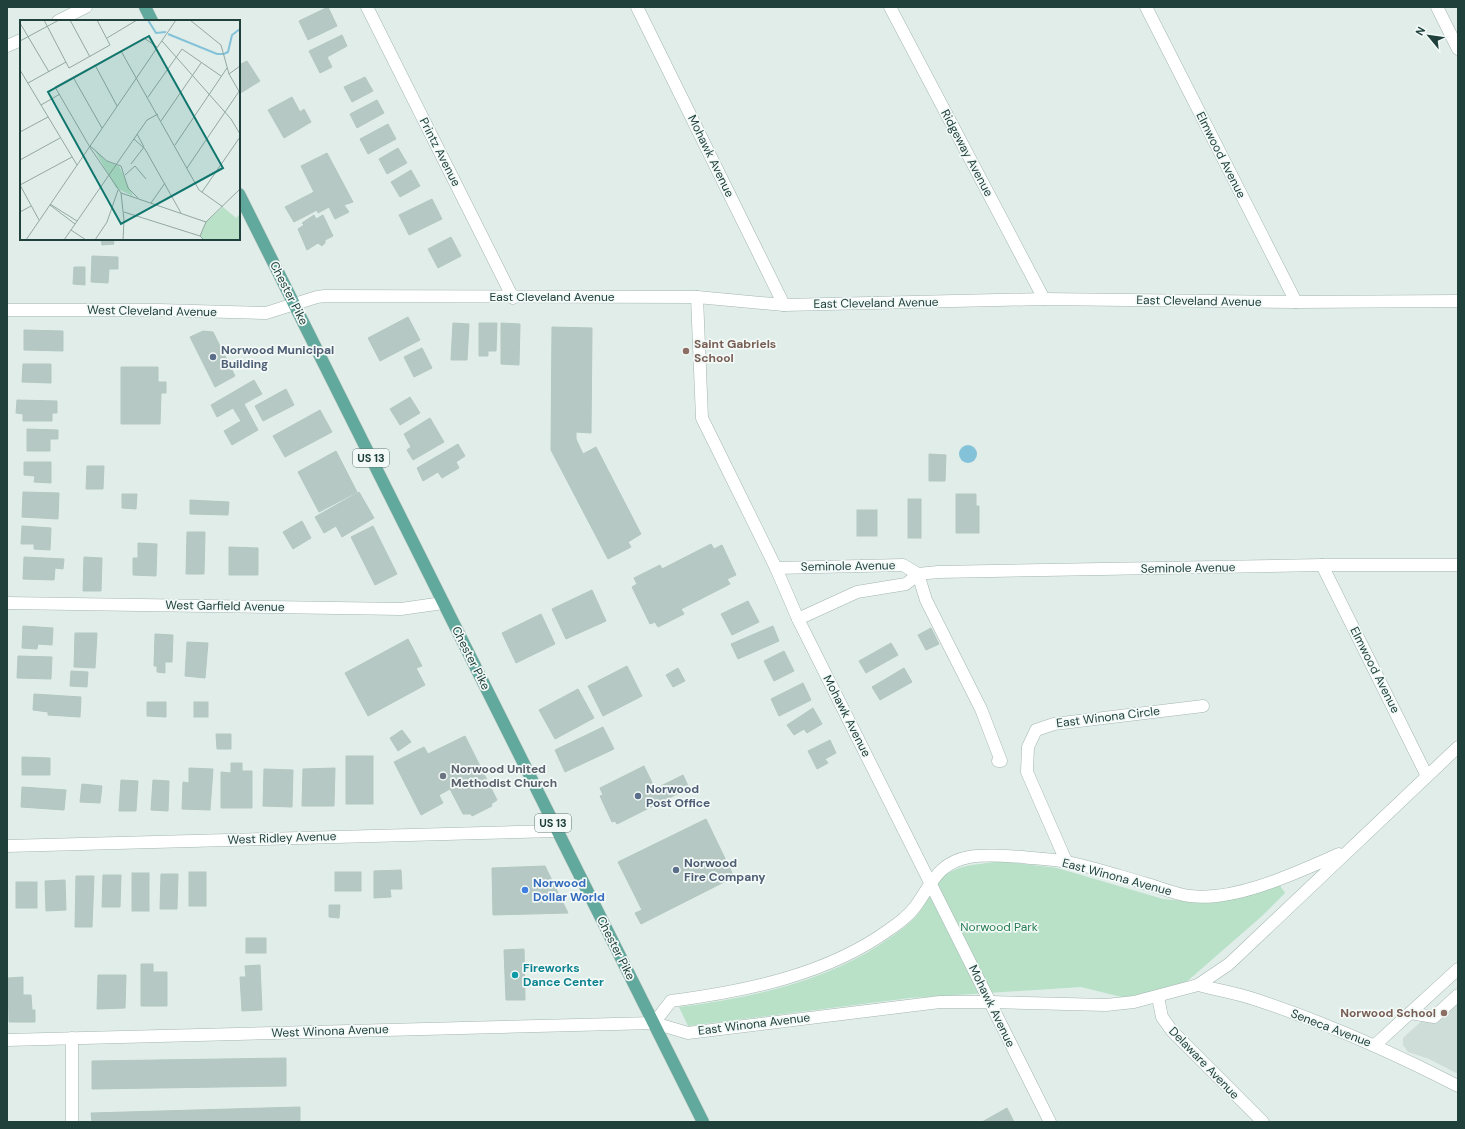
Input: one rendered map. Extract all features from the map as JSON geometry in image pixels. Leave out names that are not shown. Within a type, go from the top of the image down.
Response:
[{"type":"main road","points":[[145,7],[152,20]]},
{"type":"main road","name":"Chester Pike","points":[[240,196],[703,1122]]},
{"type":"street","points":[[60,20],[86,7]]},
{"type":"street","name":"Printz Avenue","points":[[367,7],[513,298]]},
{"type":"street","name":"Mohawk Avenue","points":[[637,7],[784,305]]},
{"type":"street","name":"Ridgeway Avenue","points":[[890,7],[1044,299]]},
{"type":"street","name":"Elmwood Avenue","points":[[1146,7],[1296,302]]},
{"type":"street","points":[[1437,7],[1458,49]]},
{"type":"street","points":[[7,46],[20,40]]},
{"type":"street","name":"East Cleveland Avenue","points":[[295,305],[325,296],[513,298],[697,297],[784,305],[1044,299],[1296,302],[1458,301]]},
{"type":"street","name":"Mohawk Avenue","points":[[697,297],[702,418],[776,568],[798,619],[1050,1122]]},
{"type":"street","name":"West Cleveland Avenue","points":[[7,310],[152,310],[266,313],[295,305]]},
{"type":"street","name":"Seminole Avenue","points":[[776,568],[903,565],[918,574],[946,572],[1322,565],[1458,565]]},
{"type":"street","name":"Elmwood Avenue","points":[[1322,565],[1427,776]]},
{"type":"street","points":[[918,574],[926,600],[981,708],[1001,761],[998,761]]},
{"type":"street","name":"Seminole Avenue","points":[[798,619],[857,592],[906,584],[918,574]]},
{"type":"street","name":"West Garfield Avenue","points":[[7,603],[401,609],[443,603]]},
{"type":"street","name":"East Winona Circle","points":[[1066,862],[1027,772],[1028,747],[1036,730],[1054,724],[1203,706]]},
{"type":"street","name":"East Winona Avenue","points":[[1348,850],[1277,881],[1221,895],[1190,896],[1066,862],[997,855],[969,857],[947,865],[930,882],[913,910],[903,919],[858,949],[821,966],[769,983],[717,994],[671,1001],[654,1023],[688,1033],[910,1004],[990,1002],[1106,1005],[1123,1004],[1198,985],[1229,964],[1458,746]]},
{"type":"street","name":"West Ridley Avenue","points":[[7,846],[557,831]]},
{"type":"street","points":[[1375,1045],[1458,969]]},
{"type":"street","name":"Seneca Avenue","points":[[1198,985],[1253,999],[1375,1045],[1458,1086]]},
{"type":"street","points":[[1410,1013],[1434,1017],[1458,995]]},
{"type":"street","name":"Delaware Avenue","points":[[1158,996],[1162,1017],[1172,1031],[1263,1122]]},
{"type":"street","name":"West Winona Avenue","points":[[7,1040],[654,1023]]},
{"type":"street","points":[[72,1038],[72,1122]]},
{"type":"shaded area","name":"Norwood School","points":[[1458,988],[1458,1074],[1429,1059],[1408,1052],[1403,1045],[1403,1038]]},
{"type":"green space","name":"Norwood Park","points":[[1000,861],[1057,868],[1163,899],[1207,903],[1277,881],[1285,893],[1262,916],[1176,991],[1138,1001],[1081,987],[910,998],[688,1026],[679,1007],[731,999],[784,987],[834,969],[858,958],[906,926],[919,913],[937,884],[946,874],[975,864]]},
{"type":"water","points":[[968,445],[974,448],[977,454],[974,460],[968,463],[962,460],[959,454],[962,448]]},
{"type":"building","points":[[328,7],[337,26],[308,40],[299,21]]},
{"type":"building","points":[[342,35],[347,46],[327,57],[332,67],[320,73],[309,51]]},
{"type":"building","points":[[247,61],[260,81],[240,93],[240,64]]},
{"type":"building","points":[[365,77],[373,91],[352,102],[344,87]]},
{"type":"building","points":[[292,97],[300,112],[304,109],[311,122],[284,138],[268,110]]},
{"type":"building","points":[[377,100],[384,113],[357,128],[350,114]]},
{"type":"building","points":[[388,124],[396,139],[368,154],[360,139]]},
{"type":"building","points":[[398,148],[407,163],[387,174],[379,159]]},
{"type":"building","points":[[327,153],[353,202],[344,205],[349,212],[335,219],[329,207],[318,213],[317,210],[294,222],[285,207],[314,192],[301,166]]},
{"type":"building","points":[[411,170],[420,186],[400,197],[391,182]]},
{"type":"building","points":[[432,199],[442,219],[409,235],[399,215]]},
{"type":"building","points":[[314,215],[316,219],[323,215],[333,236],[325,240],[325,243],[322,246],[318,243],[307,250],[298,229],[304,225],[302,223]]},
{"type":"building","points":[[451,237],[461,256],[438,268],[428,249]]},
{"type":"building","points":[[101,240],[113,240],[114,244],[102,245]]},
{"type":"building","points":[[92,256],[118,257],[118,269],[109,269],[108,283],[91,282]]},
{"type":"building","points":[[74,267],[85,267],[85,285],[73,284]]},
{"type":"building","points":[[408,317],[420,340],[380,361],[368,338]]},
{"type":"building","points":[[453,323],[469,324],[467,360],[451,360]]},
{"type":"building","points":[[479,323],[497,323],[496,351],[488,351],[488,356],[479,356]]},
{"type":"building","points":[[501,323],[520,324],[519,365],[501,364]]},
{"type":"building","points":[[552,327],[592,328],[591,433],[576,432],[576,439],[583,454],[596,447],[641,534],[628,542],[631,547],[608,559],[551,450]]},
{"type":"building","points":[[24,330],[63,331],[63,351],[24,350]]},
{"type":"building","name":"Norwood Municipal Building","points":[[203,331],[213,332],[235,376],[215,387],[190,337]]},
{"type":"building","points":[[422,348],[432,368],[414,377],[404,357]]},
{"type":"building","points":[[23,364],[51,364],[51,383],[22,382]]},
{"type":"building","points":[[121,367],[158,367],[158,382],[166,382],[166,393],[161,393],[160,424],[121,424]]},
{"type":"building","points":[[254,380],[262,394],[244,404],[258,430],[232,445],[224,431],[241,421],[233,408],[217,417],[211,405]]},
{"type":"building","points":[[286,389],[294,405],[263,421],[255,406]]},
{"type":"building","points":[[410,397],[420,413],[400,425],[390,409]]},
{"type":"building","points":[[17,400],[57,401],[57,413],[52,413],[52,421],[23,421],[23,414],[16,413]]},
{"type":"building","points":[[320,410],[332,432],[285,457],[273,436]]},
{"type":"building","points":[[430,418],[444,442],[413,460],[407,450],[411,447],[404,434]]},
{"type":"building","points":[[27,429],[58,430],[58,439],[50,439],[50,451],[27,451]]},
{"type":"building","points":[[458,444],[465,456],[456,462],[459,468],[442,478],[438,472],[423,481],[417,468]]},
{"type":"building","points":[[336,451],[357,492],[319,512],[298,472]]},
{"type":"building","points":[[929,454],[946,455],[945,481],[929,481]]},
{"type":"building","points":[[24,462],[51,462],[51,483],[34,482],[35,476],[24,475]]},
{"type":"building","points":[[87,466],[104,466],[103,489],[86,489]]},
{"type":"building","points":[[23,492],[59,493],[58,519],[22,517]]},
{"type":"building","points":[[359,492],[374,518],[342,537],[336,526],[324,533],[315,517]]},
{"type":"building","points":[[122,494],[137,494],[136,509],[122,508]]},
{"type":"building","points":[[956,494],[976,494],[976,506],[979,506],[979,533],[956,533]]},
{"type":"building","points":[[908,499],[921,499],[921,538],[908,538]]},
{"type":"building","points":[[190,500],[229,502],[228,515],[190,514]]},
{"type":"building","points":[[857,510],[877,510],[877,536],[857,536]]},
{"type":"building","points":[[302,521],[311,538],[293,549],[283,532]]},
{"type":"building","points":[[22,526],[51,528],[50,550],[34,549],[34,544],[21,544]]},
{"type":"building","points":[[373,526],[397,574],[375,585],[351,537]]},
{"type":"building","points":[[187,532],[205,532],[204,574],[186,574]]},
{"type":"building","points":[[138,543],[157,544],[156,576],[133,575],[133,558],[138,558]]},
{"type":"building","points":[[711,544],[714,549],[722,545],[736,575],[727,579],[730,584],[681,609],[684,614],[658,627],[655,622],[650,624],[632,587],[637,584],[634,578],[660,565],[662,569]]},
{"type":"building","points":[[229,547],[258,548],[258,575],[229,575]]},
{"type":"building","points":[[24,557],[64,559],[63,569],[55,568],[54,580],[23,579]]},
{"type":"building","points":[[84,557],[102,558],[101,591],[83,591]]},
{"type":"building","points":[[592,590],[606,621],[566,639],[552,609]]},
{"type":"building","points":[[748,601],[759,622],[732,635],[721,614]]},
{"type":"building","points":[[541,614],[555,644],[516,663],[502,633]]},
{"type":"building","points":[[23,626],[53,628],[52,645],[38,644],[37,649],[22,648]]},
{"type":"building","points":[[773,626],[779,641],[738,659],[731,644]]},
{"type":"building","points":[[931,628],[939,644],[926,650],[918,635]]},
{"type":"building","points":[[75,633],[97,633],[95,668],[74,667]]},
{"type":"building","points":[[155,634],[173,635],[172,662],[165,662],[165,673],[157,672],[157,666],[154,666]]},
{"type":"building","points":[[408,639],[422,666],[416,668],[425,685],[368,716],[345,673]]},
{"type":"building","points":[[187,642],[208,643],[205,678],[185,676]]},
{"type":"building","points":[[891,643],[898,655],[866,673],[859,661]]},
{"type":"building","points":[[784,651],[794,671],[774,681],[764,661]]},
{"type":"building","points":[[18,656],[52,657],[51,679],[17,678]]},
{"type":"building","points":[[627,666],[642,696],[603,716],[588,686]]},
{"type":"building","points":[[678,668],[685,681],[673,687],[666,675]]},
{"type":"building","points":[[904,668],[912,682],[880,700],[872,687]]},
{"type":"building","points":[[71,671],[88,672],[87,687],[70,686]]},
{"type":"building","points":[[803,683],[811,700],[779,716],[771,699]]},
{"type":"building","points":[[578,689],[594,718],[555,739],[539,710]]},
{"type":"building","points":[[34,694],[81,697],[80,717],[48,715],[48,712],[33,710]]},
{"type":"building","points":[[147,702],[166,702],[166,717],[147,716]]},
{"type":"building","points":[[194,702],[208,702],[208,717],[194,717]]},
{"type":"building","points":[[813,708],[822,724],[807,733],[804,729],[794,735],[787,725]]},
{"type":"building","points":[[603,727],[614,749],[565,772],[555,750]]},
{"type":"building","points":[[402,730],[411,742],[398,751],[390,738]]},
{"type":"building","points":[[216,734],[231,734],[231,749],[217,749]]},
{"type":"building","name":"Norwood United Methodist Church","points":[[465,736],[497,800],[491,804],[492,806],[472,816],[471,814],[463,814],[450,789],[439,795],[443,803],[421,815],[394,762],[424,747],[428,754]]},
{"type":"building","points":[[830,740],[836,753],[825,759],[828,763],[817,769],[808,751]]},
{"type":"building","points":[[346,756],[373,756],[373,804],[346,804]]},
{"type":"building","points":[[22,757],[50,758],[50,775],[22,775]]},
{"type":"building","points":[[231,763],[242,763],[242,771],[252,771],[252,808],[221,808],[221,772],[231,773]]},
{"type":"building","name":"Norwood Post Office","points":[[644,766],[655,789],[683,775],[689,788],[617,824],[615,821],[612,822],[600,796],[603,795],[600,788]]},
{"type":"building","points":[[189,768],[213,769],[210,810],[182,809],[183,782],[189,783]]},
{"type":"building","points":[[335,768],[334,806],[302,806],[303,769]]},
{"type":"building","points":[[264,769],[293,770],[292,807],[263,806]]},
{"type":"building","points":[[121,780],[138,781],[136,811],[119,811]]},
{"type":"building","points":[[153,780],[169,781],[168,811],[151,810]]},
{"type":"building","points":[[82,784],[102,786],[100,803],[80,802]]},
{"type":"building","points":[[22,787],[66,790],[64,810],[21,807]]},
{"type":"building","name":"Norwood Fire Company","points":[[706,819],[734,877],[641,924],[635,913],[642,910],[618,862]]},
{"type":"building","name":"Norwood Dollar World","points":[[545,866],[568,913],[493,915],[492,868]]},
{"type":"building","points":[[401,870],[402,889],[390,889],[391,897],[374,898],[374,871]]},
{"type":"building","points":[[189,872],[206,872],[206,906],[189,906]]},
{"type":"building","points":[[335,872],[361,872],[361,891],[335,891]]},
{"type":"building","points":[[132,873],[149,873],[149,911],[132,911]]},
{"type":"building","points":[[161,874],[178,874],[177,909],[160,909]]},
{"type":"building","points":[[103,875],[121,875],[120,907],[102,907]]},
{"type":"building","points":[[76,876],[94,876],[92,927],[75,927]]},
{"type":"building","points":[[65,880],[66,910],[46,911],[45,881]]},
{"type":"building","points":[[16,882],[37,882],[37,908],[16,908]]},
{"type":"building","points":[[329,905],[340,905],[339,918],[329,917]]},
{"type":"building","points":[[246,938],[266,938],[266,953],[246,953]]},
{"type":"building","name":"Fireworks Dance Center","points":[[524,949],[525,1000],[506,1000],[504,950]]},
{"type":"building","points":[[141,964],[153,964],[153,972],[167,972],[167,1006],[141,1006]]},
{"type":"building","points":[[260,965],[262,1010],[242,1011],[240,977],[246,977],[245,966]]},
{"type":"building","points":[[98,975],[126,975],[125,1008],[97,1009]]},
{"type":"building","points":[[23,977],[23,995],[31,995],[32,1010],[35,1010],[35,1022],[9,1022],[8,978]]},
{"type":"building","points":[[286,1058],[286,1086],[92,1089],[92,1061]]},
{"type":"building","points":[[300,1107],[300,1122],[92,1122],[91,1113]]},
{"type":"building","points":[[1007,1108],[1014,1122],[982,1122]]},
{"type":"place","name":"Saint Gabriels School","points":[[686,351]]},
{"type":"place","name":"Norwood Municipal Building","points":[[213,357]]},
{"type":"place","name":"Norwood United Methodist Church","points":[[443,776]]},
{"type":"place","name":"Norwood Post Office","points":[[638,796]]},
{"type":"place","name":"Norwood Fire Company","points":[[676,870]]},
{"type":"place","name":"Norwood Dollar World","points":[[525,890]]},
{"type":"place","name":"Fireworks Dance Center","points":[[515,975]]},
{"type":"place","name":"Norwood School","points":[[1444,1013]]}]
